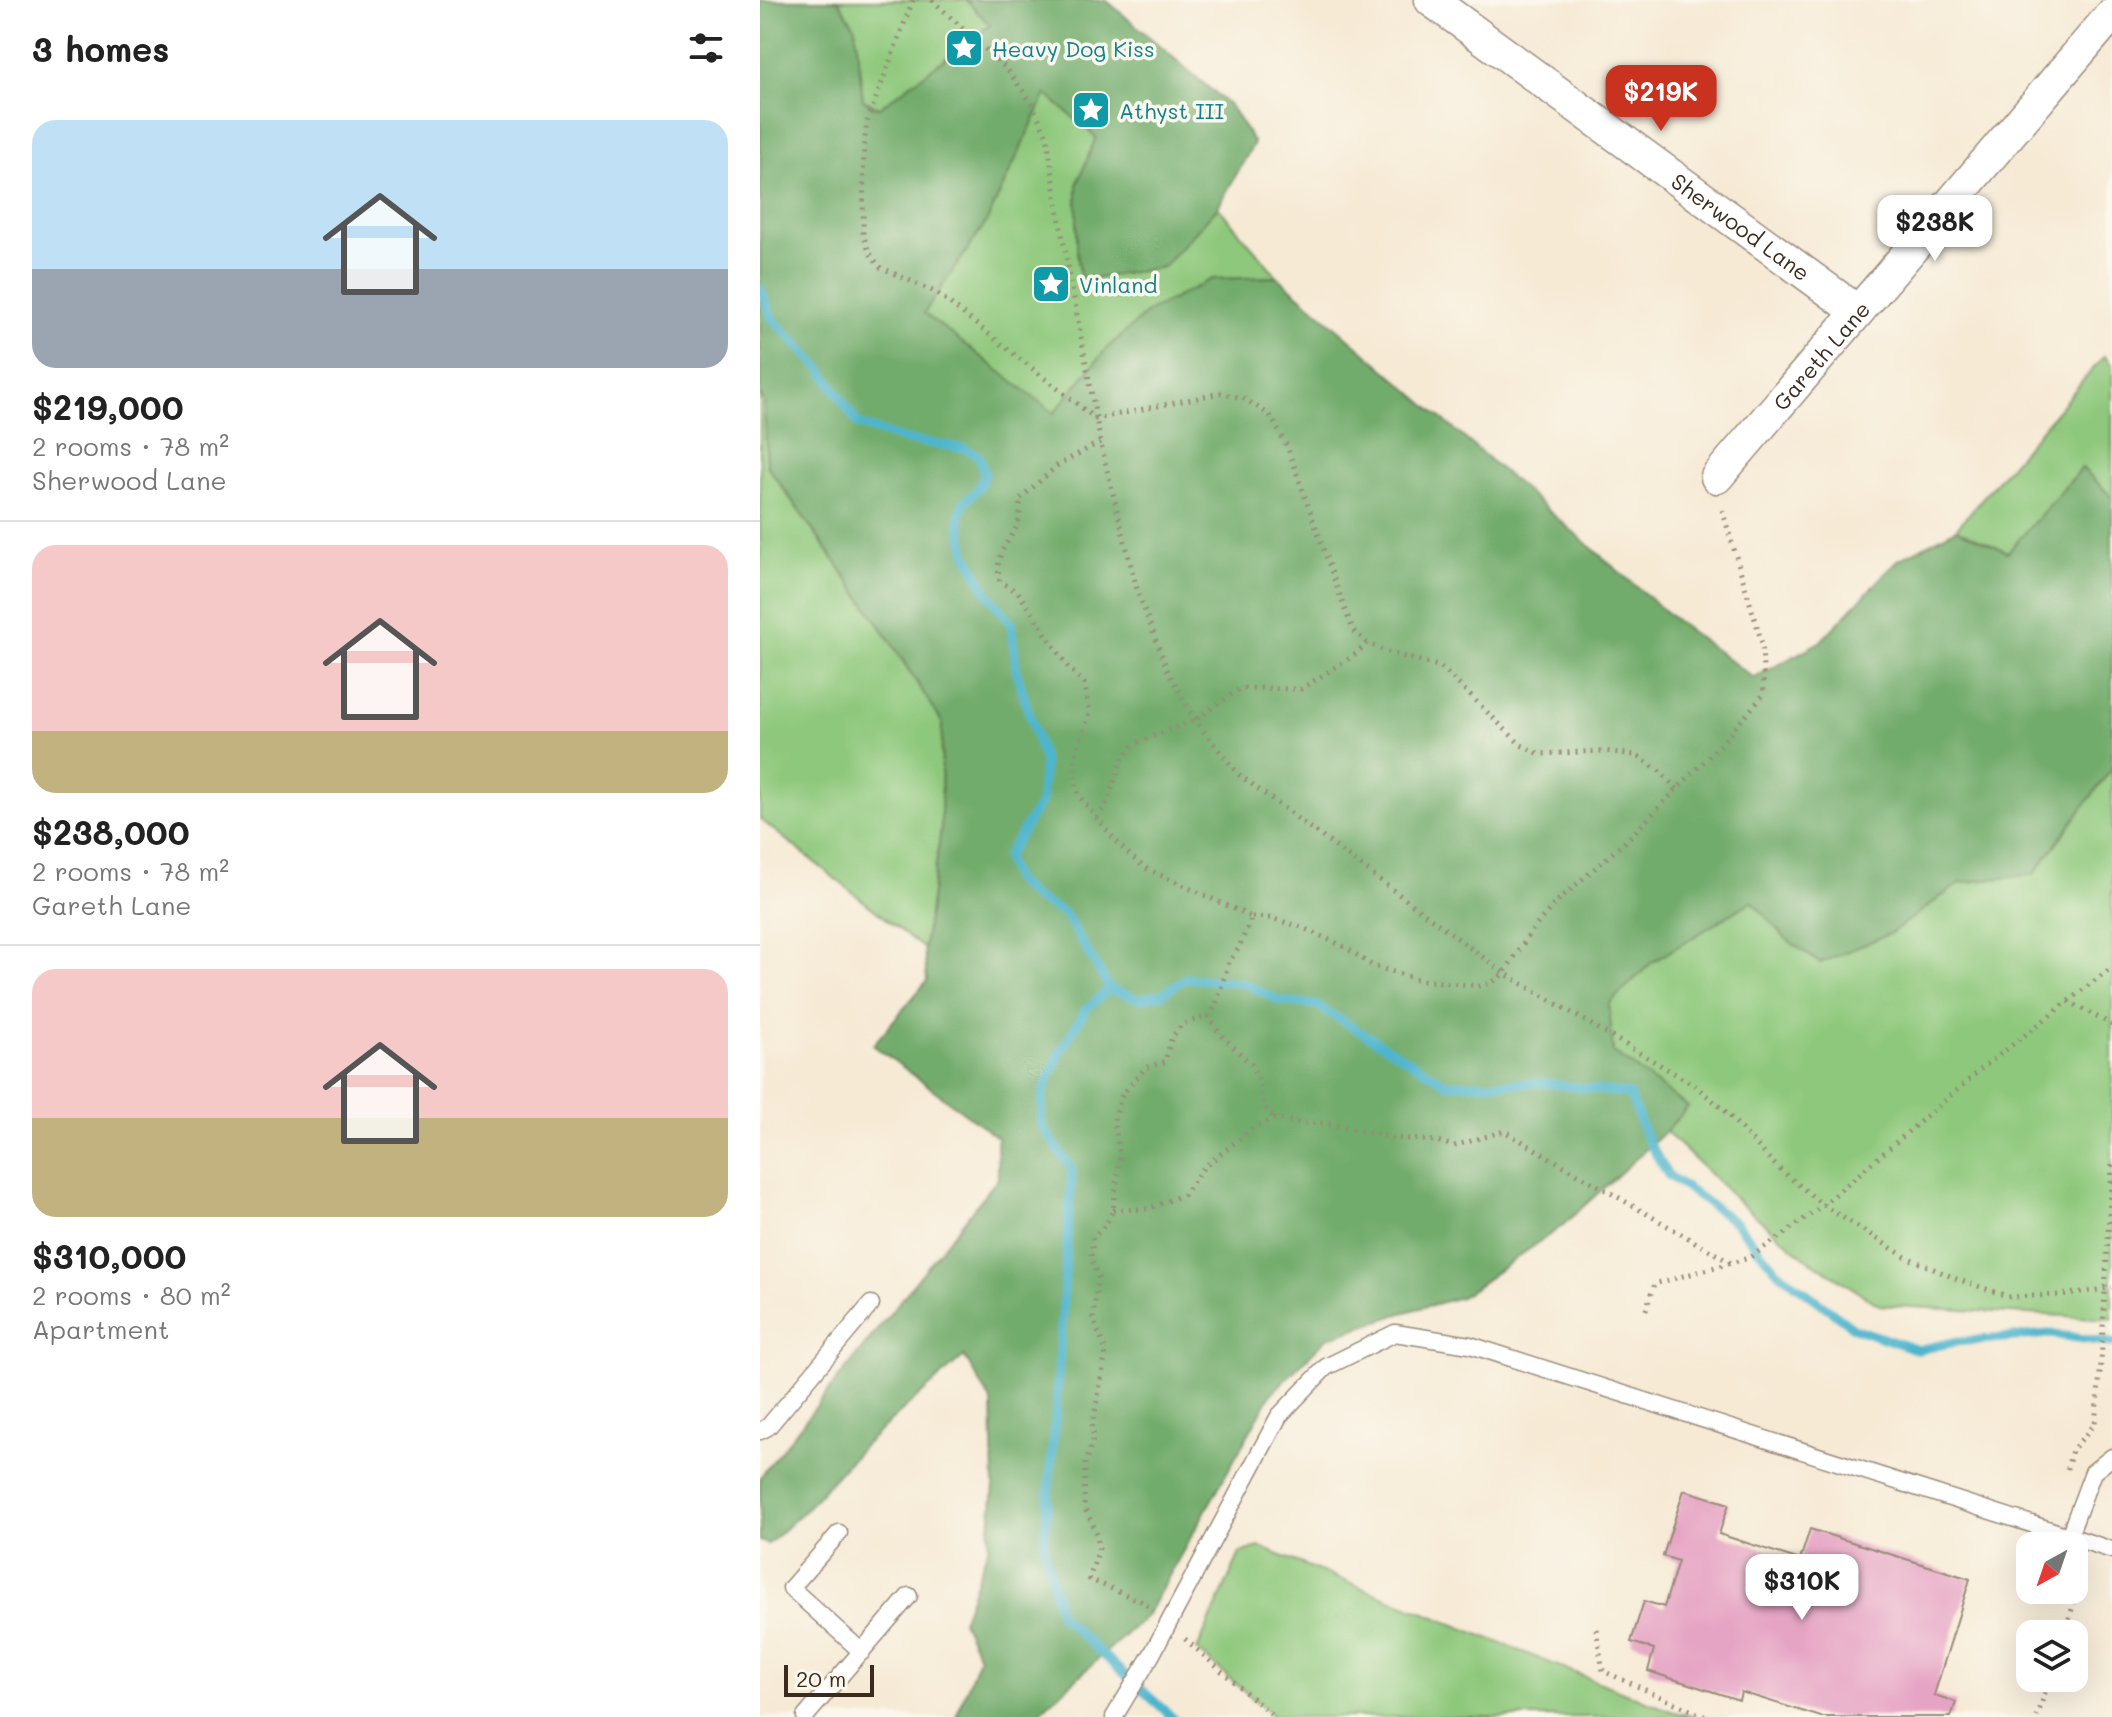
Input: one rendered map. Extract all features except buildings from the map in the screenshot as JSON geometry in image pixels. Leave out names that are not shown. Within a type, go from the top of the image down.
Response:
[{"type":"street","name":"Sherwood Lane","points":[[1431,0],[1857,311]]},
{"type":"street","name":"Gareth Lane","points":[[1717,477],[2112,14]]},
{"type":"lane","points":[[760,1431],[768,1427],[871,1304]]},
{"type":"lane","points":[[1116,1713],[1152,1654],[1279,1416],[1326,1367],[1395,1333],[1470,1345],[2039,1532]]},
{"type":"lane","points":[[2075,1532],[2093,1472],[2112,1457]]},
{"type":"lane","points":[[839,1533],[791,1588],[862,1652]]},
{"type":"lane","points":[[2088,1546],[2112,1550]]},
{"type":"lane","points":[[805,1717],[909,1596]]},
{"type":"path","points":[[913,0],[867,122],[863,234],[869,252],[880,267],[937,293],[1096,419]]},
{"type":"path","points":[[932,0],[1007,69],[1032,104],[1047,136],[1100,442],[1138,593],[1169,674],[1195,720],[1238,774],[1504,973],[1694,1085],[1723,1109],[1776,1166],[1823,1205],[1904,1256],[2010,1297],[2108,1289]]},
{"type":"path","points":[[1096,419],[1220,393],[1243,398],[1270,415],[1287,446],[1345,610],[1354,631],[1367,643],[1441,667],[1521,745],[1540,754],[1603,751],[1636,755],[1677,789]]},
{"type":"path","points":[[1100,442],[1058,465],[1020,499],[1019,519],[1007,538],[997,567],[1000,582],[1018,592],[1068,667],[1084,683],[1090,712],[1075,757],[1079,796],[1119,845],[1143,867],[1252,917],[1270,918],[1301,927],[1345,947],[1373,966],[1420,980],[1480,986],[1493,982],[1504,973],[1533,929],[1555,903],[1625,842],[1723,742],[1764,694],[1762,643],[1721,510],[1717,477]]},
{"type":"path","points":[[1097,818],[1107,803],[1123,757],[1136,743],[1195,720],[1241,688],[1301,689],[1356,654],[1367,643]]},
{"type":"path","points":[[1252,917],[1229,962],[1215,1007],[1208,1016],[1182,1024],[1171,1039],[1165,1062],[1146,1067],[1122,1095],[1114,1120],[1120,1157],[1113,1210],[1106,1224],[1093,1237],[1091,1257],[1098,1278],[1093,1318],[1106,1352],[1092,1428],[1094,1437],[1085,1464],[1084,1507],[1096,1530],[1099,1548],[1089,1579],[1143,1602],[1274,1717]]},
{"type":"path","points":[[1646,1310],[1654,1284],[1749,1258],[1784,1234],[1823,1205],[1980,1070],[2112,967]]},
{"type":"path","points":[[2068,1001],[2112,1025]]},
{"type":"path","points":[[1208,1016],[1219,1033],[1251,1064],[1259,1082],[1263,1104],[1274,1119]]},
{"type":"path","points":[[1113,1210],[1147,1209],[1183,1195],[1203,1168],[1256,1126],[1274,1119],[1330,1124],[1394,1138],[1437,1141],[1454,1146],[1504,1131],[1733,1264]]},
{"type":"path","points":[[2065,1476],[2072,1450],[2095,1424],[2108,1289],[2112,1163]]},
{"type":"path","points":[[1596,1629],[1603,1671],[1706,1717]]},
{"type":"path","points":[[2037,1717],[2045,1692]]},
{"type":"green space","points":[[760,0],[838,0],[855,27],[863,100],[879,108],[990,25],[966,0],[1106,0],[1231,107],[1254,143],[1218,207],[1163,267],[1081,281],[1077,251],[1077,185],[1096,137],[1046,94],[987,221],[924,313],[1054,413],[1107,348],[1149,311],[1212,279],[1278,277],[1675,620],[1754,678],[1820,642],[1898,560],[1956,529],[2008,552],[2082,468],[2112,497],[2112,768],[2034,874],[1960,883],[1891,933],[1820,963],[1785,938],[1752,901],[1651,963],[1609,1004],[1613,1052],[1688,1107],[1562,1226],[1461,1297],[1327,1338],[1271,1394],[1147,1615],[1034,1717],[956,1717],[979,1657],[962,1621],[988,1548],[994,1486],[992,1402],[964,1356],[864,1445],[804,1511],[768,1544],[760,1541],[760,1477],[998,1178],[997,1137],[873,1045],[927,981],[924,949],[941,829],[942,722],[878,622],[767,465],[764,401],[760,395]]},
{"type":"green space","points":[[838,0],[971,0],[1046,93],[1096,137],[1077,185],[1077,251],[1081,280],[1163,266],[1218,207],[1278,277],[1212,279],[1639,974],[1651,963],[1752,901],[1785,938],[1891,933],[1960,883],[2034,874],[2112,768],[2112,1319],[1879,1305],[1803,1256],[1740,1203],[1666,1132],[1676,1120],[1603,1057],[923,313],[987,221],[879,108],[863,100],[855,27]]},
{"type":"green space","points":[[2104,356],[2112,365],[2112,497],[2082,468],[2008,552],[1956,529]]},
{"type":"green space","points":[[760,395],[764,401],[767,466],[878,622],[942,722],[941,829],[924,949],[760,819]]},
{"type":"green space","points":[[1259,1547],[1671,1711],[1695,1717],[1274,1717],[1197,1650],[1240,1553]]},
{"type":"waterway","points":[[760,288],[772,318],[822,370],[858,424],[905,440],[963,448],[979,456],[985,474],[978,489],[964,502],[959,519],[966,553],[989,596],[1011,623],[1017,673],[1044,762],[1041,802],[1006,857],[1014,879],[1033,897],[1065,914],[1110,989],[1139,999],[1162,994],[1186,978],[1243,983],[1280,1001],[1316,1005],[1448,1084],[1545,1083],[1629,1094],[1648,1141],[1668,1175],[1736,1223],[1776,1270],[1854,1328],[1918,1350],[1954,1342],[2050,1334],[2112,1343]]},
{"type":"waterway","points":[[1110,989],[1086,1009],[1061,1051],[1043,1092],[1041,1124],[1072,1170],[1044,1545],[1060,1616],[1172,1717]]},
{"type":"place","name":"Heavy Dog Kiss","points":[[964,48]]},
{"type":"place","name":"Athyst III","points":[[1091,110]]},
{"type":"place","name":"Vinland","points":[[1051,284]]}]
